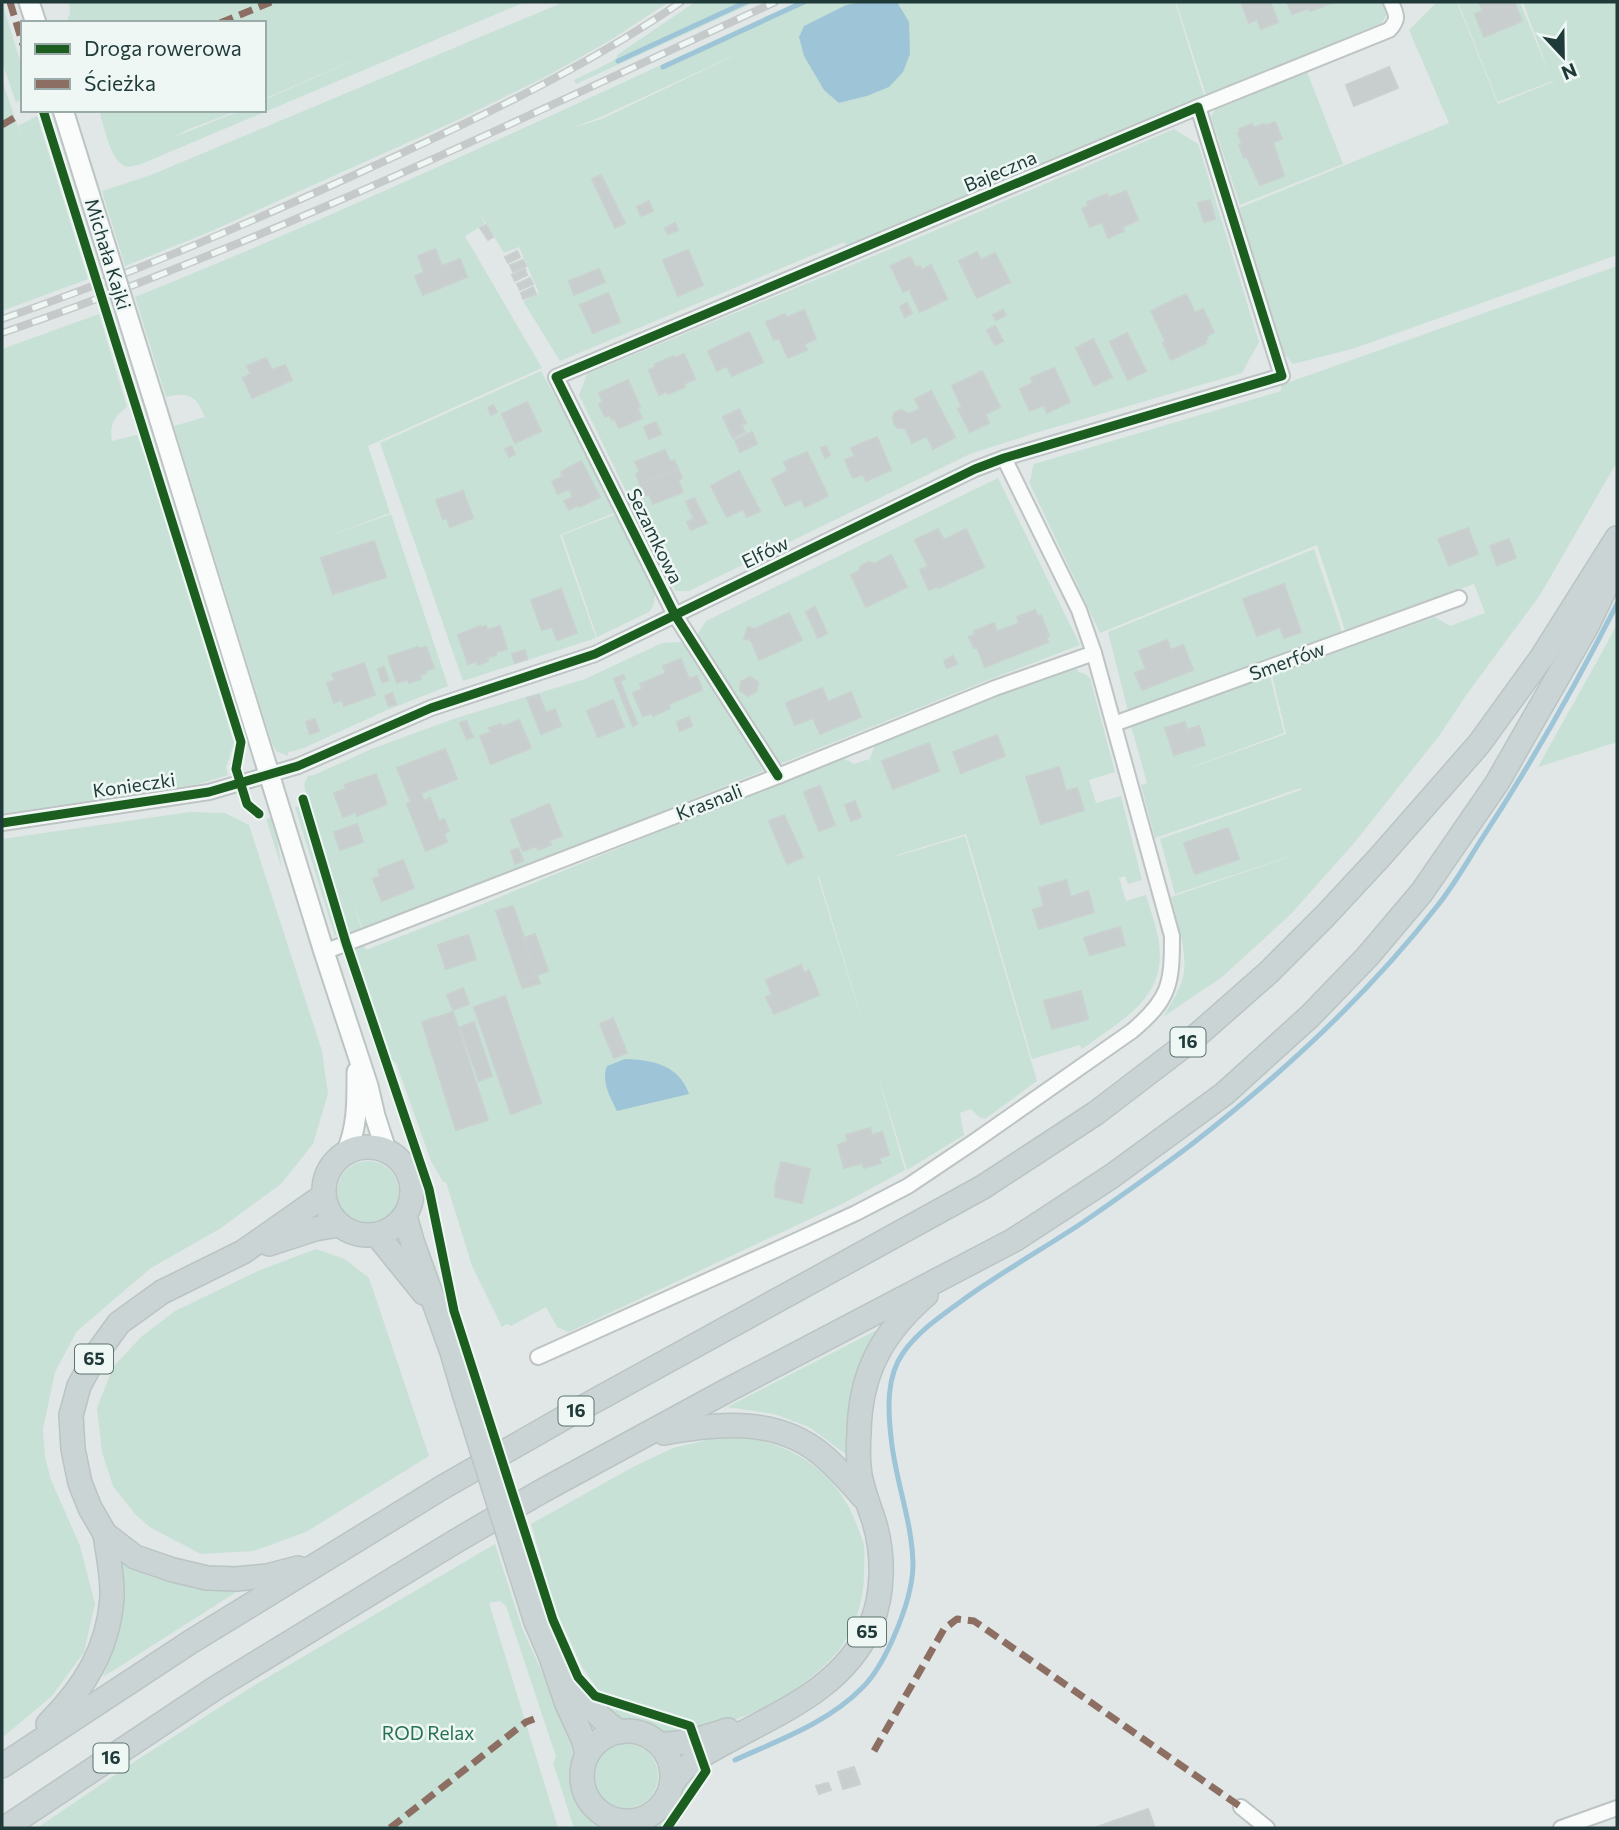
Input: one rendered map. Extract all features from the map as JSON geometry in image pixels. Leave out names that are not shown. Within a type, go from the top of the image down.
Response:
[{"type":"main road","name":"16","points":[[9,1761],[192,1641],[443,1487],[983,1187],[1096,1113],[1194,1038],[1269,972],[1325,916],[1425,806],[1479,744],[1542,657],[1617,538]]},
{"type":"main road","name":"16","points":[[5,1828],[217,1687],[344,1608],[542,1492],[726,1391],[1014,1240],[1112,1176],[1224,1094],[1310,1016],[1367,957],[1422,892],[1497,783],[1587,626],[1617,564]]},
{"type":"main road","points":[[386,1150],[359,1148],[335,1161],[327,1173],[323,1196],[328,1213],[338,1225],[363,1236],[391,1230],[405,1216]]},
{"type":"main road","name":"65","points":[[386,1150],[398,1158],[407,1169],[412,1182],[412,1196],[405,1216],[452,1352],[536,1622],[584,1741],[587,1755],[582,1779],[585,1792],[604,1820],[609,1818],[639,1824],[662,1805],[672,1783]]},
{"type":"main road","name":"65","points":[[9,1761],[65,1706],[88,1676],[108,1629],[112,1596],[105,1534],[80,1483],[73,1449],[71,1415],[79,1386],[95,1356],[119,1323],[162,1292],[243,1252],[323,1196]]},
{"type":"main road","points":[[243,1252],[315,1229],[338,1225]]},
{"type":"main road","name":"65","points":[[377,1235],[438,1313]]},
{"type":"main road","points":[[866,1501],[859,1473],[858,1445],[864,1383],[901,1318],[962,1268]]},
{"type":"main road","name":"65","points":[[551,1657],[583,1700],[603,1721],[619,1732],[640,1733],[659,1744],[670,1745],[768,1719],[812,1695],[831,1680],[850,1659],[868,1631],[877,1604],[881,1564],[879,1541],[866,1501],[835,1465],[798,1439],[764,1428],[732,1424],[647,1436]]},
{"type":"main road","points":[[105,1534],[135,1557],[152,1564],[207,1577],[236,1579],[267,1576],[319,1563]]},
{"type":"main road","points":[[672,1783],[681,1770],[701,1756],[768,1719]]},
{"type":"main road","points":[[587,1755],[601,1740],[619,1732]]},
{"type":"main road","points":[[659,1744],[670,1762],[672,1783]]},
{"type":"street","points":[[29,2],[35,21]]},
{"type":"street","name":"Bajeczna","points":[[556,377],[1198,107],[1389,30],[1395,24],[1396,16],[1391,2]]},
{"type":"street","name":"Elfów","points":[[270,774],[317,758],[431,708],[595,654],[975,469],[1004,458],[1282,376],[1198,107]]},
{"type":"street","name":"Michała Kajki","points":[[64,112],[386,1150]]},
{"type":"street","name":"Sezamkowa","points":[[556,377],[675,615],[778,776]]},
{"type":"street","points":[[538,1357],[856,1213],[908,1185],[1132,1031],[1152,1014],[1164,997],[1171,971],[1172,936],[1094,653],[1079,610],[1004,458]]},
{"type":"street","name":"Smerfów","points":[[1114,724],[1459,598]]},
{"type":"street","name":"Krasnali","points":[[324,952],[778,776],[1007,683],[1094,653]]},
{"type":"street","name":"Konieczki","points":[[2,822],[209,792],[270,774]]},
{"type":"street","points":[[346,1153],[352,1140],[357,1107],[358,1057]]},
{"type":"street","points":[[1241,1808],[1267,1828]]},
{"type":"street","points":[[1561,1828],[1617,1808]]},
{"type":"green space","points":[[2,2],[21,64],[21,100],[16,102],[2,62]]},
{"type":"green space","points":[[69,2],[525,2],[266,111],[266,99],[388,45],[266,98],[266,21],[67,21],[70,13]]},
{"type":"green space","points":[[564,2],[669,2],[609,41],[547,76],[460,119],[207,233],[125,266],[102,191],[151,175]]},
{"type":"green space","points":[[695,2],[755,2],[576,84],[574,80],[611,62],[617,55]]},
{"type":"green space","points":[[797,2],[863,2],[846,5],[804,26],[799,37],[839,103],[889,87],[898,2],[1175,2],[1205,99],[848,248],[844,242],[560,361],[523,301],[539,293],[519,247],[504,253],[479,212],[485,224],[465,236],[542,368],[368,446],[390,513],[323,538],[391,514],[448,686],[306,747],[288,752],[288,756],[276,751],[174,426],[205,417],[199,404],[191,397],[166,397],[135,297],[385,191]],"holes":[[[756,45],[604,118],[570,129],[603,116]],[[601,175],[625,223],[615,228],[591,179]]]},
{"type":"green space","points":[[1176,2],[1382,2],[1387,14],[1382,23],[1206,95]]},
{"type":"green space","points":[[1437,2],[1457,2],[1498,104],[1553,81],[1498,102],[1458,2],[1520,2],[1549,74],[1523,2],[1617,2],[1617,255],[1352,349],[1293,364],[1281,350],[1239,208],[1449,123],[1409,30]]},
{"type":"green space","points":[[1307,72],[1343,164],[1240,205],[1211,117],[1216,108]]},
{"type":"green space","points":[[2,80],[24,145],[18,126],[37,116],[88,279],[2,311]]},
{"type":"green space","points":[[100,112],[234,112],[174,137],[237,112],[265,112],[139,165],[128,167],[112,152]]},
{"type":"green space","points":[[1174,129],[1198,144],[1259,342],[1242,373],[970,454],[689,591],[675,591],[579,395],[587,374]]},
{"type":"green space","points":[[1617,266],[1617,462],[1540,595],[1439,736],[1355,842],[1290,915],[1222,977],[1163,1017],[1179,990],[1185,963],[1171,897],[1316,848],[1175,894],[1160,839],[1301,788],[1155,838],[1141,785],[1147,783],[1131,726],[1270,676],[1284,733],[1173,774],[1286,734],[1272,675],[1435,617],[1450,626],[1485,613],[1474,584],[1345,630],[1317,545],[1100,633],[1029,482],[1034,464],[1281,391],[1281,385]]},
{"type":"green space","points":[[99,314],[127,407],[114,422],[112,441],[137,435],[144,453],[234,743],[226,768],[228,775],[198,784],[2,814],[2,349]]},
{"type":"green space","points":[[541,371],[614,513],[560,535],[596,638],[463,681],[380,443]]},
{"type":"green space","points":[[998,478],[1080,645],[780,764],[697,635],[706,621]]},
{"type":"green space","points":[[616,514],[655,594],[654,602],[649,612],[597,637],[562,535]]},
{"type":"green space","points":[[1314,549],[1342,632],[1128,711],[1108,632]]},
{"type":"green space","points":[[1617,623],[1617,742],[1538,767],[1611,636]]},
{"type":"green space","points":[[682,642],[765,770],[363,931],[353,901],[362,931],[350,936],[305,789],[308,776],[456,718],[585,679],[662,643]]},
{"type":"green space","points":[[1076,667],[1078,672],[1090,678],[1115,772],[1089,780],[1096,803],[1121,796],[1142,880],[1128,884],[1125,876],[1119,878],[1126,901],[1146,895],[1158,937],[1160,958],[1157,976],[1140,1004],[1082,1049],[1080,1045],[1032,1059],[966,834],[897,855],[965,836],[1037,1081],[985,1119],[971,1109],[960,1113],[964,1135],[907,1170],[876,1069],[905,1170],[842,1204],[569,1332],[557,1327],[546,1307],[511,1326],[507,1324],[502,1327],[472,1266],[446,1182],[443,1182],[431,1161],[396,1063],[389,1059],[354,946],[362,943],[366,950],[841,757],[854,764],[869,759],[871,766],[870,758],[876,743],[1041,677]],"holes":[[[819,877],[860,1014],[818,878]]]},
{"type":"green space","points":[[295,807],[302,810],[341,938],[334,934]]},
{"type":"green space","points":[[190,812],[225,813],[249,825],[322,1051],[328,1094],[313,1144],[281,1184],[221,1228],[151,1268],[77,1331],[55,1372],[43,1429],[45,1457],[51,1480],[80,1546],[95,1604],[84,1652],[52,1696],[2,1738],[2,839]]},
{"type":"green space","points":[[272,816],[274,822],[282,869],[267,822]]},
{"type":"green space","points":[[362,1161],[374,1161],[390,1170],[397,1180],[397,1204],[390,1214],[374,1223],[362,1223],[351,1218],[342,1209],[337,1198],[337,1186],[342,1175],[351,1166]]},
{"type":"green space","points":[[316,1249],[345,1259],[369,1278],[429,1456],[306,1532],[253,1551],[201,1554],[151,1528],[135,1514],[113,1486],[102,1452],[97,1408],[113,1367],[141,1337],[175,1311],[258,1271]]},
{"type":"green space","points":[[877,1330],[858,1372],[849,1408],[847,1455],[809,1427],[774,1414],[727,1407]]},
{"type":"green space","points":[[748,1438],[767,1442],[801,1457],[829,1479],[841,1494],[863,1543],[864,1585],[854,1624],[839,1650],[819,1670],[768,1705],[737,1719],[701,1729],[690,1721],[599,1691],[582,1667],[555,1608],[531,1524],[633,1467],[673,1448],[711,1439]]},
{"type":"green space","name":"ROD Relax","points":[[495,1544],[522,1628],[576,1746],[572,1772],[574,1796],[583,1812],[599,1828],[574,1828],[553,1763],[556,1757],[506,1606],[500,1601],[489,1603],[558,1828],[37,1828],[253,1686]]},
{"type":"green space","points":[[118,1552],[158,1576],[195,1587],[241,1589],[103,1677],[118,1633],[123,1597]]},
{"type":"green space","points":[[593,1698],[675,1725],[683,1735],[663,1733],[646,1723],[616,1718]]},
{"type":"green space","points":[[620,1744],[632,1744],[649,1753],[656,1764],[656,1788],[649,1799],[632,1808],[620,1808],[608,1803],[599,1794],[594,1782],[594,1770],[599,1758],[608,1749]]},
{"type":"green space","points":[[696,1772],[696,1779],[662,1828],[651,1828],[672,1810],[683,1784]]},
{"type":"water","points":[[897,2],[909,22],[910,54],[903,72],[889,87],[839,103],[824,90],[804,56],[799,37],[804,26],[846,5]]},
{"type":"water","points":[[625,1059],[655,1063],[672,1070],[685,1084],[689,1094],[617,1111],[607,1089],[605,1072],[607,1066]]},
{"type":"building","points":[[1241,2],[1270,2],[1278,22],[1261,29],[1257,19],[1249,23]]},
{"type":"building","points":[[1287,2],[1335,2],[1292,14]]},
{"type":"building","points":[[1479,2],[1514,2],[1522,21],[1484,37],[1475,14],[1483,11]]},
{"type":"building","points":[[1389,67],[1398,88],[1354,106],[1346,85]]},
{"type":"building","points":[[1275,122],[1282,139],[1273,142],[1284,176],[1260,185],[1247,157],[1244,158],[1238,133],[1239,129],[1252,124],[1253,128]]},
{"type":"building","points":[[601,175],[625,223],[615,228],[592,179]]},
{"type":"building","points":[[1126,191],[1138,220],[1122,227],[1124,231],[1108,238],[1102,222],[1090,227],[1082,209],[1088,206],[1087,202],[1107,194],[1108,198]]},
{"type":"building","points":[[1210,200],[1215,219],[1204,222],[1198,203]]},
{"type":"building","points":[[649,201],[653,211],[641,216],[637,207]]},
{"type":"building","points":[[675,223],[678,230],[668,234],[665,228]]},
{"type":"building","points":[[486,225],[493,237],[488,240],[480,228]]},
{"type":"building","points":[[435,249],[442,266],[460,259],[467,277],[423,295],[415,276],[424,272],[418,256]]},
{"type":"building","points":[[688,250],[703,285],[678,296],[663,260]]},
{"type":"building","points":[[517,251],[520,257],[508,263],[505,257]]},
{"type":"building","points":[[977,252],[981,260],[995,253],[1010,282],[977,298],[959,261]]},
{"type":"building","points":[[910,257],[916,268],[920,266],[922,270],[931,265],[947,299],[920,312],[909,289],[903,292],[891,266]]},
{"type":"building","points":[[523,260],[526,266],[513,272],[510,265]]},
{"type":"building","points":[[525,269],[527,275],[515,281],[512,275]]},
{"type":"building","points":[[599,269],[605,282],[574,295],[569,281]]},
{"type":"building","points":[[530,278],[533,284],[520,290],[517,284]]},
{"type":"building","points":[[533,287],[536,294],[523,299],[521,293]]},
{"type":"building","points":[[608,293],[620,322],[593,333],[580,305]]},
{"type":"building","points":[[1186,294],[1195,313],[1203,309],[1214,332],[1206,336],[1206,343],[1171,360],[1163,343],[1166,342],[1151,311]]},
{"type":"building","points":[[907,303],[912,313],[905,317],[900,307]]},
{"type":"building","points":[[804,310],[816,339],[804,344],[807,350],[788,358],[779,338],[774,340],[766,322],[785,314],[786,318]]},
{"type":"building","points":[[1003,310],[1006,315],[996,320],[993,315]]},
{"type":"building","points":[[995,326],[1003,341],[995,345],[987,330]]},
{"type":"building","points":[[749,332],[763,362],[732,376],[727,366],[717,371],[708,351]]},
{"type":"building","points":[[1127,333],[1146,371],[1128,380],[1110,342]]},
{"type":"building","points":[[1093,339],[1112,377],[1094,386],[1076,348]]},
{"type":"building","points":[[684,354],[695,379],[684,384],[685,387],[659,395],[649,370],[656,367],[655,364]]},
{"type":"building","points":[[266,358],[272,370],[285,365],[292,380],[252,398],[243,378],[251,374],[247,366]]},
{"type":"building","points":[[1054,368],[1070,402],[1047,413],[1044,405],[1030,411],[1020,389],[1033,383],[1031,378]]},
{"type":"building","points":[[982,371],[1000,407],[985,414],[989,423],[970,432],[958,409],[962,407],[952,386]]},
{"type":"building","points":[[628,380],[642,418],[619,428],[615,419],[612,420],[609,415],[605,417],[599,404],[603,402],[599,393]]},
{"type":"building","points":[[931,391],[955,437],[933,449],[927,436],[912,443],[905,428],[898,428],[893,419],[894,413],[901,410],[909,414],[920,409],[915,399]]},
{"type":"building","points":[[527,402],[541,431],[515,443],[502,414]]},
{"type":"building","points":[[493,405],[497,412],[491,415],[488,408]]},
{"type":"building","points":[[739,409],[746,423],[741,425],[745,432],[733,438],[723,417]]},
{"type":"building","points":[[656,422],[661,434],[649,439],[644,427]]},
{"type":"building","points":[[752,432],[757,444],[740,452],[735,440]]},
{"type":"building","points":[[877,437],[891,470],[866,481],[863,474],[853,478],[845,460],[855,456],[851,448]]},
{"type":"building","points":[[511,446],[515,454],[509,457],[505,449]]},
{"type":"building","points":[[826,446],[830,455],[825,458],[821,448]]},
{"type":"building","points":[[665,450],[670,462],[674,460],[678,469],[640,484],[636,474],[640,472],[635,462]]},
{"type":"building","points":[[807,452],[828,496],[805,507],[801,499],[785,506],[772,479],[788,471],[784,462]]},
{"type":"building","points":[[581,461],[600,497],[569,510],[564,501],[573,497],[569,489],[558,494],[552,482],[563,476],[561,472]]},
{"type":"building","points":[[678,469],[682,478],[678,480],[683,492],[653,504],[649,494],[645,496],[640,484]]},
{"type":"building","points":[[739,471],[760,511],[747,517],[743,509],[727,517],[711,486]]},
{"type":"building","points":[[463,491],[473,518],[450,527],[447,518],[443,519],[436,500]]},
{"type":"building","points":[[694,498],[707,523],[691,530],[687,522],[694,519],[686,502]]},
{"type":"building","points":[[1468,528],[1478,554],[1449,565],[1438,539]]},
{"type":"building","points":[[938,529],[944,540],[966,529],[984,567],[929,590],[920,570],[928,566],[915,540]]},
{"type":"building","points":[[1509,539],[1516,558],[1497,565],[1490,546]]},
{"type":"building","points":[[374,541],[386,577],[333,594],[321,558]]},
{"type":"building","points":[[891,555],[907,587],[866,607],[851,575],[869,562],[874,564]]},
{"type":"building","points":[[1284,584],[1301,632],[1284,638],[1280,627],[1257,636],[1243,599]]},
{"type":"building","points":[[561,589],[577,633],[557,640],[552,627],[542,630],[531,600]]},
{"type":"building","points":[[815,607],[827,633],[818,638],[806,612]]},
{"type":"building","points":[[1035,610],[1038,616],[1041,615],[1049,636],[1046,637],[1048,642],[985,667],[977,647],[974,648],[969,637],[975,634],[974,631],[994,623],[997,632],[1019,623],[1017,617]]},
{"type":"building","points":[[789,613],[802,640],[759,660],[751,640],[744,639],[748,627],[755,629]]},
{"type":"building","points":[[486,626],[487,630],[500,626],[507,649],[496,652],[496,655],[487,658],[488,661],[478,665],[477,661],[468,664],[458,635]]},
{"type":"building","points":[[1167,640],[1171,650],[1183,645],[1193,670],[1142,690],[1135,673],[1146,669],[1139,651]]},
{"type":"building","points":[[426,647],[434,668],[420,675],[421,679],[409,683],[408,679],[397,683],[388,657]]},
{"type":"building","points":[[525,650],[527,659],[515,663],[512,654]]},
{"type":"building","points":[[953,656],[957,664],[947,668],[944,661]]},
{"type":"building","points":[[681,659],[689,679],[697,676],[702,690],[669,704],[670,708],[653,716],[652,713],[643,716],[633,693],[642,689],[640,684],[666,673],[663,666]]},
{"type":"building","points":[[364,663],[375,695],[344,706],[342,700],[334,703],[327,683],[335,680],[332,674]]},
{"type":"building","points":[[384,667],[389,680],[382,682],[378,669]]},
{"type":"building","points":[[623,675],[625,679],[620,681],[637,724],[633,726],[614,679]]},
{"type":"building","points":[[750,677],[758,682],[757,691],[748,696],[740,690],[741,682]]},
{"type":"building","points":[[822,688],[828,702],[851,692],[861,717],[820,734],[813,718],[795,725],[786,703]]},
{"type":"building","points":[[392,693],[396,704],[389,706],[385,696]]},
{"type":"building","points":[[539,695],[546,713],[555,709],[561,726],[541,734],[527,698]]},
{"type":"building","points":[[613,700],[624,727],[598,737],[587,711]]},
{"type":"building","points":[[689,717],[692,726],[680,731],[677,722]]},
{"type":"building","points":[[315,719],[319,731],[310,734],[306,722]]},
{"type":"building","points":[[519,720],[531,748],[491,764],[480,736],[491,732],[489,728],[501,724],[502,727]]},
{"type":"building","points":[[466,721],[473,737],[467,739],[460,723]]},
{"type":"building","points":[[1185,722],[1187,730],[1199,726],[1205,745],[1174,755],[1165,728]]},
{"type":"building","points":[[997,735],[1005,756],[961,773],[953,752]]},
{"type":"building","points":[[929,743],[939,771],[893,789],[882,761]]},
{"type":"building","points":[[445,749],[457,779],[421,793],[424,801],[430,798],[439,821],[444,819],[449,831],[444,834],[447,842],[426,851],[407,804],[411,802],[397,768]]},
{"type":"building","points":[[1059,767],[1066,791],[1077,788],[1084,810],[1041,824],[1026,777]]},
{"type":"building","points":[[376,774],[387,804],[357,816],[356,812],[343,817],[334,793],[346,789],[345,785]]},
{"type":"building","points":[[820,786],[835,825],[819,831],[804,792]]},
{"type":"building","points":[[855,801],[861,817],[851,821],[845,805]]},
{"type":"building","points":[[549,804],[562,836],[549,841],[551,845],[538,850],[537,846],[523,851],[511,820]]},
{"type":"building","points":[[784,815],[803,857],[787,864],[769,821]]},
{"type":"building","points":[[357,824],[363,842],[340,850],[334,832]]},
{"type":"building","points":[[1228,828],[1239,859],[1195,874],[1184,843]]},
{"type":"building","points":[[518,848],[523,861],[515,864],[511,851]]},
{"type":"building","points":[[403,860],[414,888],[382,901],[373,879],[380,876],[378,870]]},
{"type":"building","points":[[1066,880],[1071,897],[1088,891],[1094,912],[1039,929],[1033,910],[1044,906],[1039,888]]},
{"type":"building","points":[[513,906],[537,975],[520,981],[496,911]]},
{"type":"building","points":[[1120,927],[1125,945],[1090,955],[1084,938]]},
{"type":"building","points":[[535,934],[548,971],[537,975],[524,938]]},
{"type":"building","points":[[468,935],[476,959],[446,969],[438,945]]},
{"type":"building","points":[[801,965],[804,973],[809,970],[819,995],[774,1014],[766,997],[772,995],[766,980]]},
{"type":"building","points":[[537,975],[540,983],[523,988],[520,981]]},
{"type":"building","points":[[463,988],[469,1004],[453,1010],[447,995]]},
{"type":"building","points":[[1081,991],[1088,1019],[1052,1029],[1044,1001]]},
{"type":"building","points":[[505,996],[541,1103],[511,1114],[474,1007]]},
{"type":"building","points":[[453,1012],[488,1120],[456,1130],[422,1022]]},
{"type":"building","points":[[613,1018],[627,1053],[614,1058],[600,1024]]},
{"type":"building","points":[[474,1022],[492,1076],[479,1081],[460,1027]]},
{"type":"building","points":[[870,1128],[872,1135],[882,1132],[889,1155],[879,1158],[881,1163],[864,1168],[862,1163],[844,1168],[838,1145],[848,1141],[846,1135]]},
{"type":"building","points":[[781,1162],[810,1169],[802,1203],[775,1197]]},
{"type":"building","points":[[854,1767],[860,1784],[843,1789],[838,1772]]},
{"type":"building","points":[[828,1783],[831,1790],[819,1794],[816,1786]]},
{"type":"building","points":[[1148,1809],[1155,1828],[1094,1828]]},
{"type":"waterway","points":[[618,61],[746,2]]},
{"type":"waterway","points":[[663,67],[804,2]]},
{"type":"waterway","points":[[735,1760],[802,1730],[834,1711],[868,1681],[889,1648],[904,1610],[913,1567],[910,1534],[893,1453],[889,1416],[894,1372],[897,1362],[909,1345],[967,1297],[1085,1221],[1192,1144],[1259,1090],[1353,1002],[1411,938],[1455,881],[1552,724],[1617,604]]},
{"type":"railway","points":[[2,319],[177,252],[435,138],[561,75],[681,2]]},
{"type":"railway","points":[[2,333],[101,297],[296,219],[775,2]]},
{"type":"marked path","points":[[10,2],[21,38]]},
{"type":"marked path","points":[[225,21],[271,2]]},
{"type":"marked path","points":[[2,125],[14,118]]},
{"type":"marked path","points":[[874,1751],[944,1629],[957,1619],[974,1621],[1241,1807]]},
{"type":"marked path","points":[[390,1828],[526,1722],[534,1719]]},
{"type":"cycle path","points":[[2,823],[209,792],[298,766],[431,708],[595,654],[975,469],[1004,458],[1282,376],[1198,107],[556,377],[675,615],[778,776]]},
{"type":"cycle path","points":[[44,112],[241,742],[236,769],[247,804],[259,814]]},
{"type":"cycle path","points":[[303,799],[346,943],[429,1189],[454,1311],[553,1620],[578,1677],[595,1696],[690,1726],[706,1771],[667,1828]]}]
